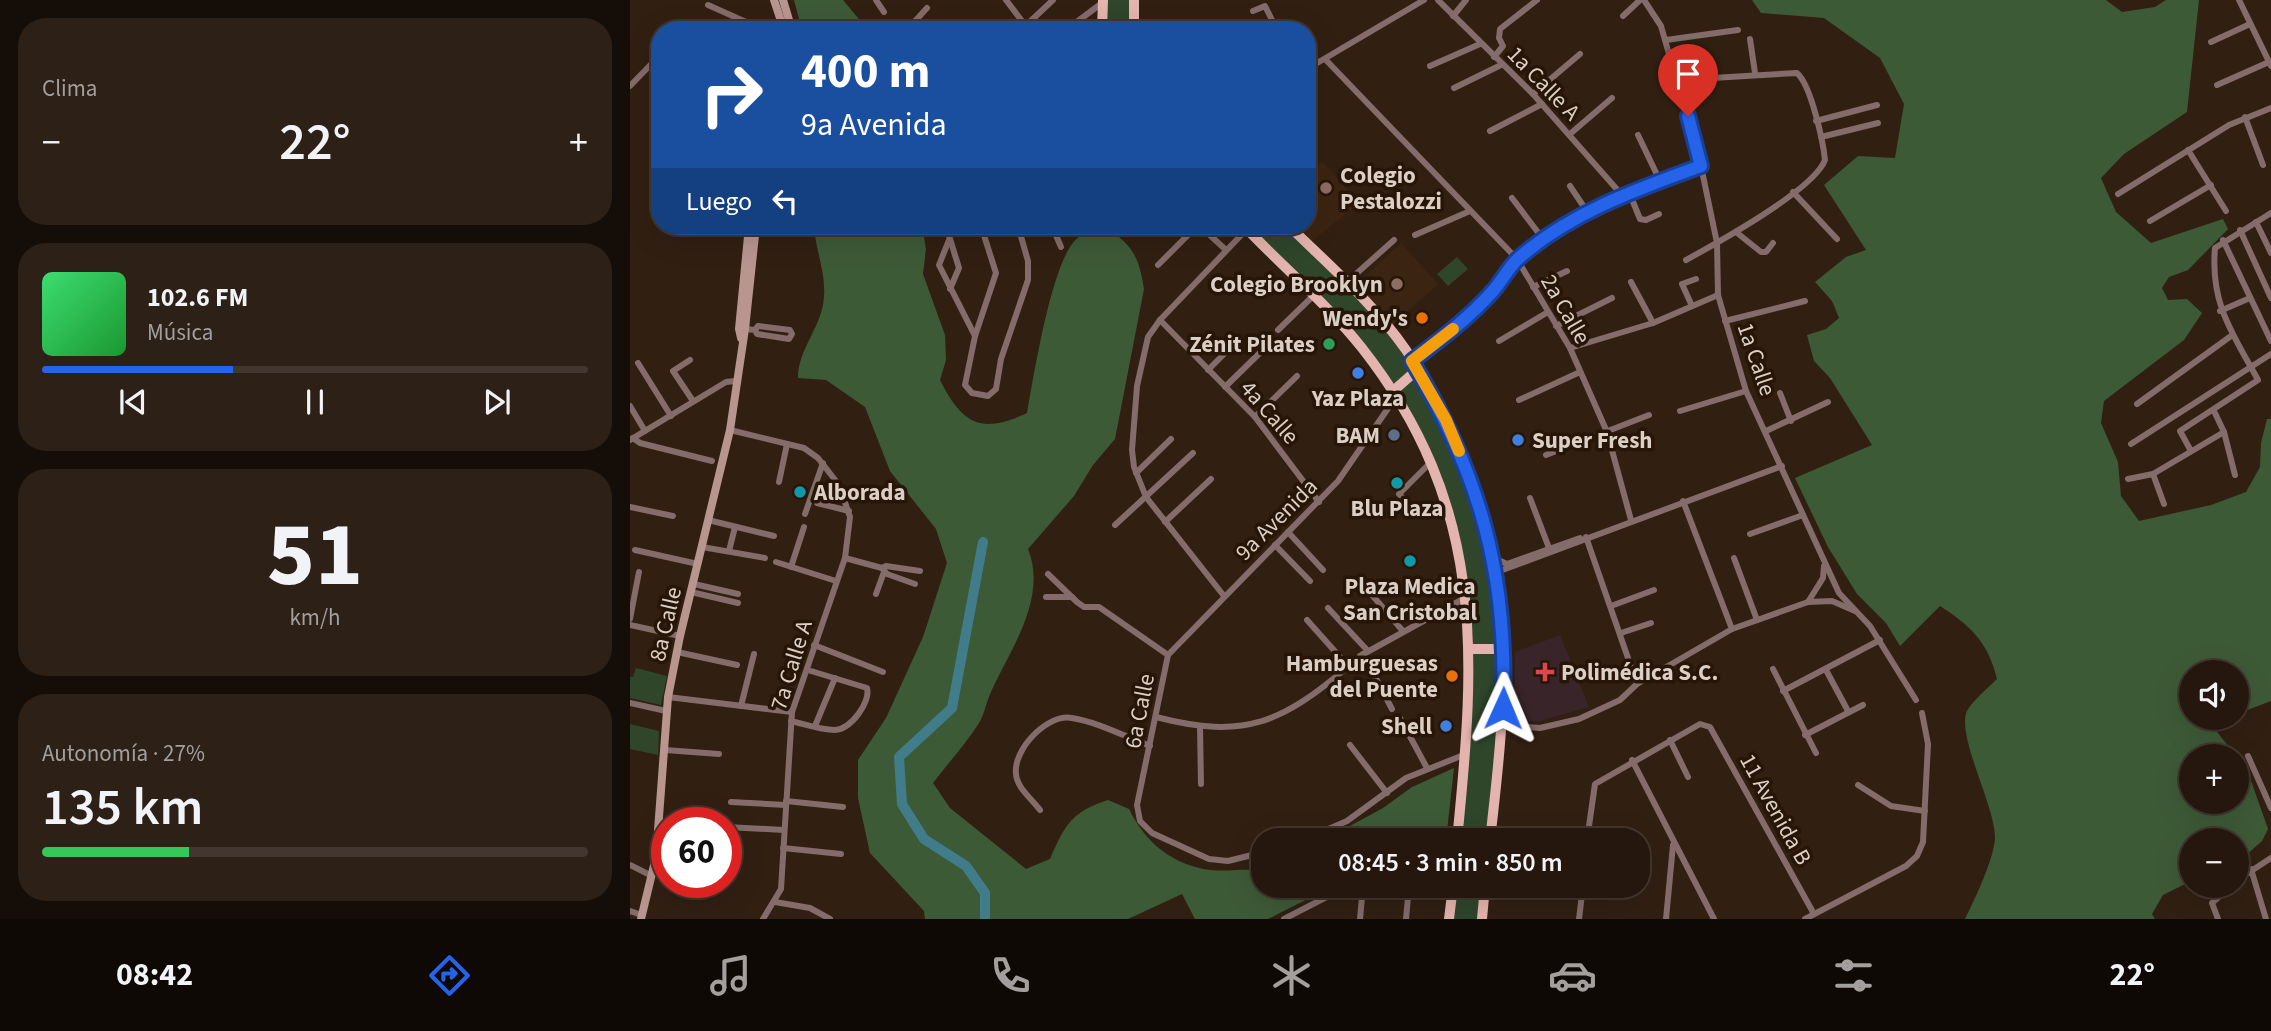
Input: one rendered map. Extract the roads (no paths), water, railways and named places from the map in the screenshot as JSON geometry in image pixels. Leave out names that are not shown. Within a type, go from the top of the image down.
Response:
[{"type":"main road","points":[[1134,0],[1134,21]]},
{"type":"main road","points":[[1102,2],[1102,21]]},
{"type":"main road","points":[[1256,235],[1360,346],[1395,396],[1430,463],[1456,542],[1467,597],[1471,649],[1466,754],[1458,828]]},
{"type":"main road","points":[[1298,235],[1388,328],[1414,365],[1456,443],[1494,558],[1503,649],[1502,725],[1491,828]]},
{"type":"main road","points":[[1395,396],[1414,365]]},
{"type":"main road","points":[[1471,649],[1503,649]]},
{"type":"main road","points":[[1449,919],[1452,898]]},
{"type":"main road","points":[[1482,919],[1484,898]]},
{"type":"street","points":[[774,0],[781,21]]},
{"type":"street","points":[[783,0],[789,21]]},
{"type":"street","points":[[876,0],[884,12]]},
{"type":"street","points":[[1006,0],[1019,21]]},
{"type":"street","points":[[1030,21],[1053,0]]},
{"type":"street","points":[[1316,64],[1424,0]]},
{"type":"street","name":"1a Calle A","points":[[1437,0],[1532,93],[1625,193],[1640,219],[1646,220],[1659,214]]},
{"type":"street","points":[[1453,16],[1466,0]]},
{"type":"street","points":[[1494,57],[1503,46],[1499,38],[1503,26],[1537,0]]},
{"type":"street","points":[[1623,16],[1644,2],[1657,0]]},
{"type":"street","points":[[2217,85],[2270,64],[2239,0]]},
{"type":"street","points":[[1078,21],[1102,2]]},
{"type":"street","name":"1a Calle","points":[[1644,2],[1666,40],[1701,166],[1717,243],[1718,295],[1746,391],[1839,593],[1860,613],[1880,640],[1916,700]]},
{"type":"street","points":[[708,5],[744,21]]},
{"type":"street","points":[[1253,11],[1265,6],[1272,21]]},
{"type":"street","points":[[915,21],[927,8]]},
{"type":"street","points":[[2211,42],[2250,24]]},
{"type":"street","points":[[1666,40],[1738,30]]},
{"type":"street","points":[[1430,66],[1499,38]]},
{"type":"street","points":[[1750,40],[1755,73]]},
{"type":"street","points":[[1532,93],[1580,54]]},
{"type":"street","name":"2a Calle","points":[[1325,59],[1517,259],[1570,348],[1607,432],[1631,520]]},
{"type":"street","points":[[630,86],[651,64]]},
{"type":"street","points":[[1454,88],[1501,65]]},
{"type":"street","points":[[1678,80],[1755,73],[1797,73],[1803,79],[1821,137],[1825,160],[1816,175],[1793,192],[1736,232],[1686,260]]},
{"type":"street","points":[[1570,134],[1612,97]]},
{"type":"street","points":[[1490,131],[1542,104]]},
{"type":"street","points":[[1816,121],[1877,105]]},
{"type":"street","points":[[2118,194],[2188,149],[2245,117],[2271,108]]},
{"type":"street","points":[[2245,117],[2263,166]]},
{"type":"street","points":[[1821,137],[1878,122]]},
{"type":"street","points":[[1638,135],[1660,181]]},
{"type":"street","points":[[2188,149],[2227,211]]},
{"type":"street","points":[[1414,365],[1493,291],[1517,259],[1543,239],[1625,193],[1701,166]]},
{"type":"street","points":[[2150,221],[2211,185]]},
{"type":"street","points":[[1570,186],[1588,213]]},
{"type":"street","points":[[1793,192],[1837,239]]},
{"type":"street","points":[[1512,198],[1543,239]]},
{"type":"street","points":[[1415,235],[1470,211]]},
{"type":"street","points":[[2190,451],[2180,431],[2258,382],[2220,311],[2214,248],[2223,240],[2271,213]]},
{"type":"street","points":[[2256,222],[2271,253]]},
{"type":"street","points":[[2240,230],[2271,298]]},
{"type":"street","points":[[1736,232],[1761,252],[1766,252],[1773,243]]},
{"type":"street","name":"8a Calle","points":[[659,807],[668,697],[680,636],[730,430],[741,340],[739,329],[748,235]]},
{"type":"street","name":"8a Calle","points":[[741,340],[750,329],[755,235]]},
{"type":"street","points":[[948,235],[959,268],[950,289]]},
{"type":"street","points":[[984,235],[996,273],[975,336],[966,377],[967,390],[993,395],[1028,280],[1028,261],[1021,235]]},
{"type":"street","points":[[1056,235],[1061,247]]},
{"type":"street","points":[[1158,265],[1190,235]]},
{"type":"street","points":[[1209,235],[1226,250]]},
{"type":"street","points":[[1224,596],[1146,497],[1136,473],[1132,450],[1140,365],[1148,337],[1160,320],[1243,235]]},
{"type":"street","points":[[949,240],[939,265],[975,336]]},
{"type":"street","points":[[1346,282],[1394,240]]},
{"type":"street","points":[[2223,240],[2271,341]]},
{"type":"street","points":[[1533,287],[1567,271]]},
{"type":"street","points":[[2245,284],[2261,277]]},
{"type":"street","points":[[1692,306],[1682,284],[1696,279]]},
{"type":"street","points":[[1630,282],[1653,323]]},
{"type":"street","points":[[1570,348],[1653,323],[1718,295]]},
{"type":"street","points":[[1278,330],[1313,296]]},
{"type":"street","points":[[1556,326],[1612,298]]},
{"type":"street","points":[[2220,311],[2250,298]]},
{"type":"street","points":[[1726,321],[1805,301]]},
{"type":"street","points":[[1499,341],[1548,312]]},
{"type":"street","name":"4a Calle","points":[[1160,320],[1255,417],[1319,502]]},
{"type":"street","points":[[758,326],[790,330],[792,334],[789,339],[757,334],[750,329],[758,326]]},
{"type":"street","points":[[2137,404],[2231,336]]},
{"type":"street","points":[[1225,387],[1269,344]]},
{"type":"street","points":[[1208,370],[1232,346]]},
{"type":"street","points":[[2131,444],[2271,354]]},
{"type":"street","points":[[690,360],[673,371],[693,401]]},
{"type":"street","points":[[638,363],[671,416]]},
{"type":"street","points":[[1519,400],[1580,372]]},
{"type":"street","points":[[1255,417],[1297,376]]},
{"type":"street","points":[[632,439],[693,401],[735,381]]},
{"type":"street","points":[[1680,411],[1746,391]]},
{"type":"street","points":[[1780,393],[1791,421]]},
{"type":"street","name":"9a Avenida","points":[[1168,655],[1338,481],[1395,396]]},
{"type":"street","points":[[1766,431],[1828,402]]},
{"type":"street","points":[[630,407],[645,431]]},
{"type":"street","points":[[2214,411],[2224,432],[2235,475]]},
{"type":"street","points":[[1546,455],[1649,415]]},
{"type":"street","points":[[730,430],[804,448],[823,463],[805,514]]},
{"type":"street","points":[[2129,479],[2150,475],[2224,432]]},
{"type":"street","points":[[632,439],[712,461]]},
{"type":"street","points":[[1136,473],[1171,439]]},
{"type":"street","points":[[779,482],[787,444]]},
{"type":"street","points":[[1115,525],[1193,453]]},
{"type":"street","name":"7a Calle A","points":[[775,902],[781,889],[792,712],[845,558],[850,534],[849,511],[839,485],[823,463]]},
{"type":"street","points":[[1416,511],[1399,494],[1430,463]]},
{"type":"street","points":[[1497,572],[1782,466]]},
{"type":"street","points":[[2150,475],[2164,504]]},
{"type":"street","points":[[1165,522],[1211,479]]},
{"type":"street","points":[[1531,498],[1549,548]]},
{"type":"street","points":[[1682,501],[1732,629]]},
{"type":"street","points":[[817,503],[849,511]]},
{"type":"street","points":[[630,507],[673,516]]},
{"type":"street","points":[[1750,534],[1803,514]]},
{"type":"street","points":[[708,520],[774,536]]},
{"type":"street","points":[[729,551],[735,527]]},
{"type":"street","points":[[791,567],[804,527]]},
{"type":"street","points":[[1287,532],[1324,570]]},
{"type":"street","points":[[1494,558],[1507,564],[1586,537]]},
{"type":"street","points":[[1586,537],[1637,684]]},
{"type":"street","points":[[1275,545],[1310,581]]},
{"type":"street","points":[[702,547],[765,558]]},
{"type":"street","points":[[635,550],[698,564]]},
{"type":"street","points":[[845,558],[915,584]]},
{"type":"street","points":[[1734,558],[1757,620]]},
{"type":"street","points":[[776,562],[836,581]]},
{"type":"street","points":[[1808,602],[1823,578],[1824,564]]},
{"type":"street","points":[[876,594],[886,566],[920,571]]},
{"type":"street","points":[[630,619],[639,572]]},
{"type":"street","name":"6a Calle","points":[[1048,574],[1084,607],[1099,607],[1168,655],[1137,813],[1140,821],[1152,833],[1209,859],[1228,861],[1251,855]]},
{"type":"street","points":[[1360,581],[1402,630]]},
{"type":"street","points":[[692,588],[738,594]]},
{"type":"street","points":[[692,588],[738,603]]},
{"type":"street","points":[[1611,606],[1654,590]]},
{"type":"street","points":[[1046,597],[1072,597]]},
{"type":"street","points":[[1364,654],[1402,630],[1467,597]]},
{"type":"street","points":[[1502,725],[1553,727],[1620,700],[1637,684],[1732,629],[1808,602],[1832,601],[1860,613]]},
{"type":"street","points":[[1328,608],[1364,654],[1392,709]]},
{"type":"street","points":[[1156,717],[1200,727],[1229,728],[1285,714],[1349,666],[1307,620]]},
{"type":"street","points":[[1621,634],[1651,623]]},
{"type":"street","points":[[630,625],[680,636]]},
{"type":"street","points":[[1783,691],[1880,640]]},
{"type":"street","points":[[814,645],[883,672]]},
{"type":"street","points":[[677,652],[737,665]]},
{"type":"street","points":[[741,706],[754,654]]},
{"type":"street","points":[[1773,669],[1816,753]]},
{"type":"street","points":[[1826,670],[1848,711]]},
{"type":"street","points":[[791,721],[836,730],[845,727],[864,707],[868,692],[811,671]]},
{"type":"street","points":[[816,726],[835,678]]},
{"type":"street","points":[[668,697],[792,712]]},
{"type":"street","points":[[630,703],[666,711]]},
{"type":"street","points":[[1805,735],[1863,705]]},
{"type":"street","points":[[1805,919],[1906,866],[1917,856],[1923,842],[1928,744],[1922,713]]},
{"type":"street","points":[[1040,810],[1020,786],[1016,772],[1020,755],[1039,730],[1057,718],[1072,718],[1150,746]]},
{"type":"street","points":[[1400,718],[1427,768]]},
{"type":"street","name":"11 Avenida B","points":[[1670,740],[1699,723],[1710,727],[1814,914]]},
{"type":"street","points":[[1200,727],[1201,784]]},
{"type":"street","points":[[1589,828],[1595,783],[1670,740],[1688,777]]},
{"type":"street","points":[[1350,745],[1387,793]]},
{"type":"street","points":[[664,750],[719,754]]},
{"type":"street","points":[[1331,828],[1347,821],[1427,768],[1466,754]]},
{"type":"street","points":[[2249,757],[2270,805]]},
{"type":"street","points":[[1632,760],[1673,845],[1714,919]]},
{"type":"street","points":[[1858,785],[1891,806],[1925,811]]},
{"type":"street","points":[[731,802],[843,807]]},
{"type":"street","points":[[742,828],[784,830]]},
{"type":"street","points":[[1667,919],[1673,845]]},
{"type":"street","points":[[783,848],[841,854]]},
{"type":"street","points":[[2266,919],[2251,869],[2271,858]]},
{"type":"street","points":[[630,865],[651,871]]},
{"type":"street","name":"8a Calle","points":[[642,917],[651,880]]},
{"type":"street","points":[[1284,919],[1341,889],[1354,888],[1363,900],[1360,919]]},
{"type":"street","points":[[1406,919],[1408,898]]},
{"type":"street","points":[[1579,919],[1582,898]]},
{"type":"street","points":[[2217,898],[2213,905],[2218,919]]},
{"type":"street","points":[[763,919],[775,902],[810,908],[830,919]]},
{"type":"street","points":[[631,911],[642,917]]},
{"type":"waterway","points":[[983,542],[952,708],[899,757],[902,804],[924,839],[966,866],[985,893],[985,919]]},
{"type":"place","name":"Colegio Pestalozzi","points":[[1326,188]]},
{"type":"place","name":"Colegio Brooklyn","points":[[1397,284]]},
{"type":"place","name":"Wendy's","points":[[1422,318]]},
{"type":"place","name":"Zénit Pilates","points":[[1329,344]]},
{"type":"place","name":"Yaz Plaza","points":[[1358,373]]},
{"type":"place","name":"BAM","points":[[1394,435]]},
{"type":"place","name":"Super Fresh","points":[[1518,440]]},
{"type":"place","name":"Blu Plaza","points":[[1397,483]]},
{"type":"place","name":"Alborada","points":[[800,492]]},
{"type":"place","name":"Plaza Medica San Cristobal","points":[[1410,561]]},
{"type":"place","name":"Polimédica S.C.","points":[[1545,672]]},
{"type":"place","name":"Hamburguesas del Puente","points":[[1452,676]]},
{"type":"place","name":"Shell","points":[[1446,726]]}]
